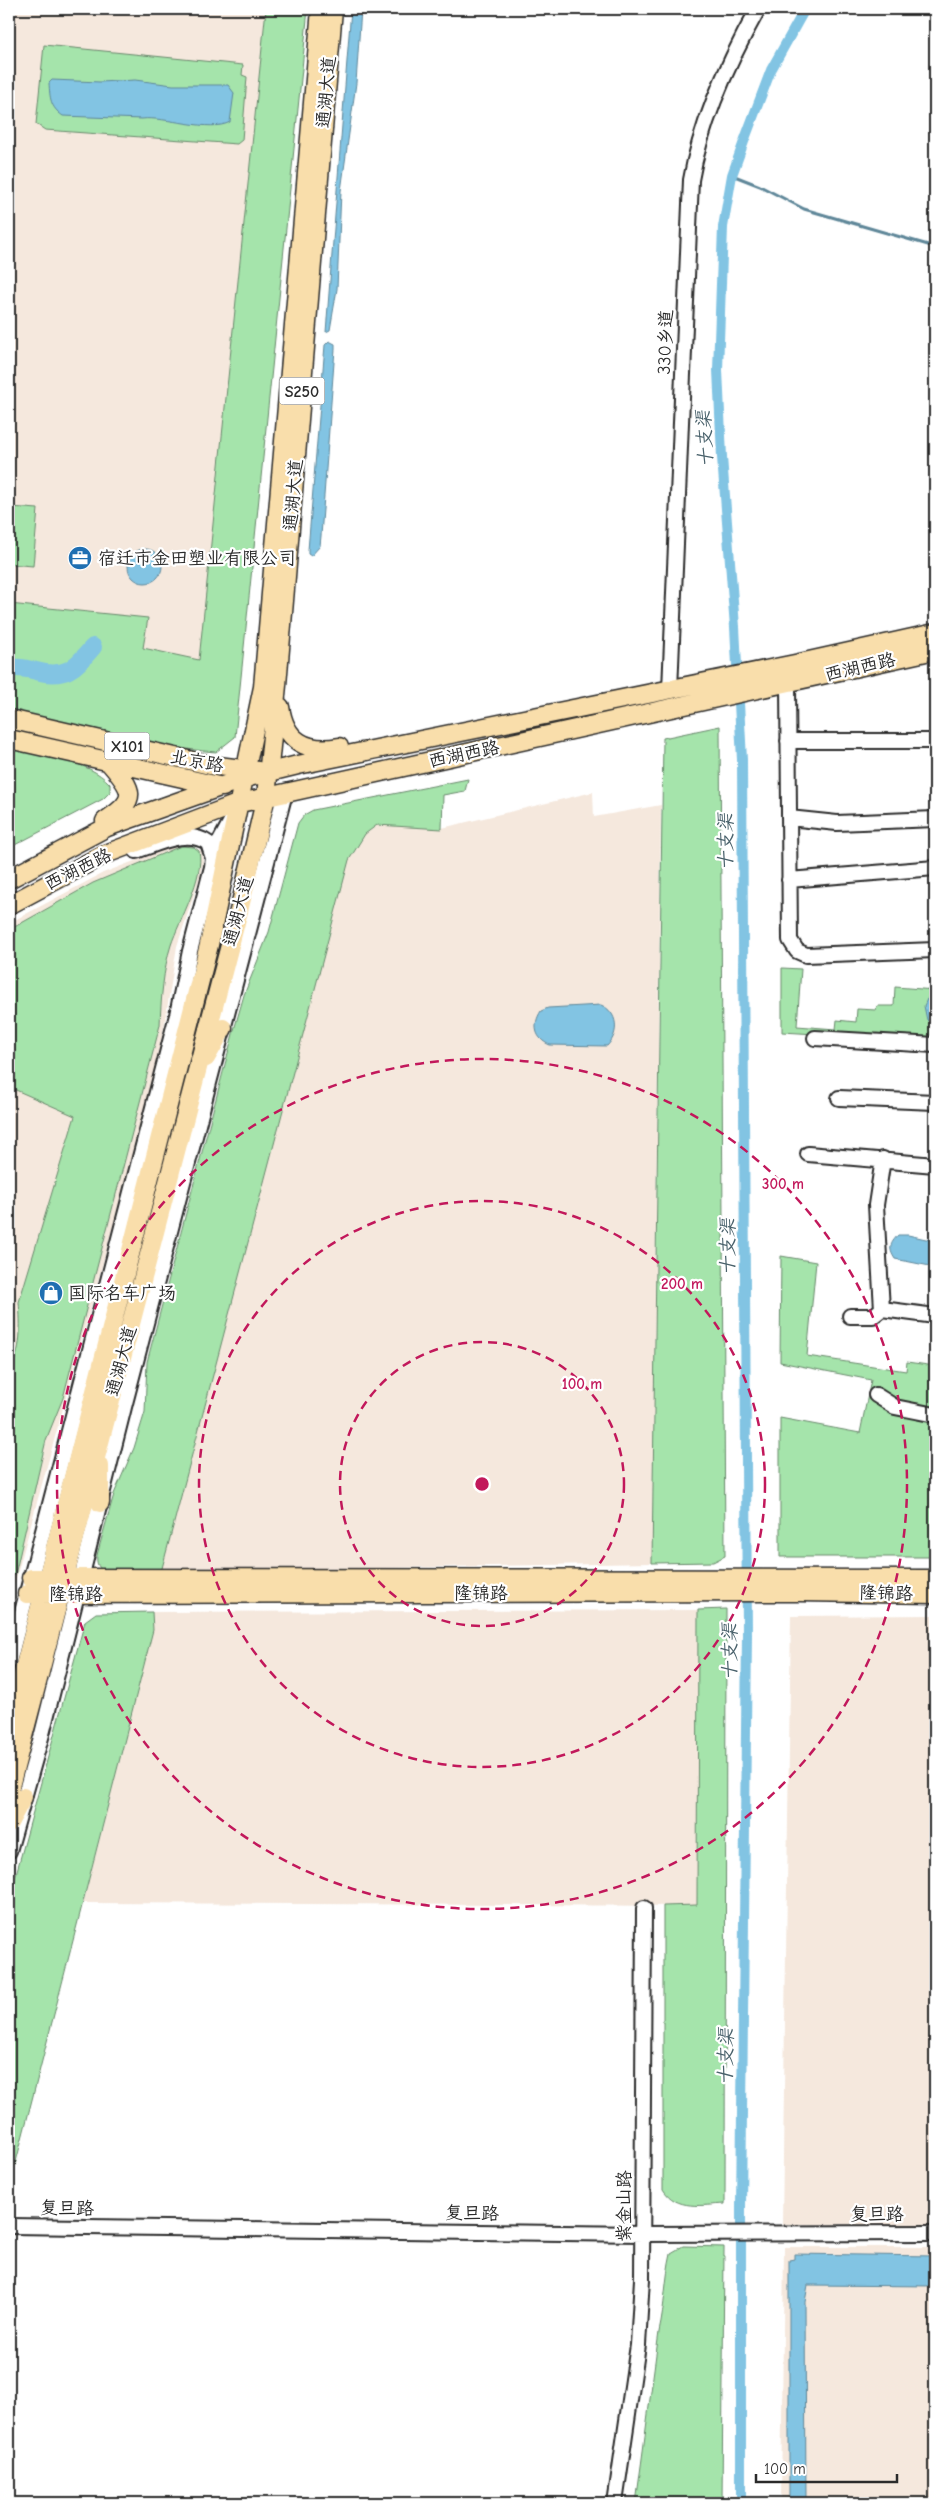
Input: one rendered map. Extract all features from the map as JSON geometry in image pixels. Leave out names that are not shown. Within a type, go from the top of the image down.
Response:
[{"type":"main road","name":"通湖大道","points":[[9,1728],[36,1586],[209,945],[264,687],[320,9]]},
{"type":"main road","name":"通湖大道","points":[[9,1823],[70,1586],[100,1440],[240,907],[266,797],[333,9]]},
{"type":"main road","name":"西湖西路","points":[[9,879],[107,827],[223,786],[246,774],[268,772],[471,729],[670,690],[935,633]]},
{"type":"main road","name":"西湖西路","points":[[9,905],[103,855],[240,802],[935,650]]},
{"type":"main road","points":[[277,685],[282,723],[286,730],[303,744],[316,748],[330,749],[435,730],[471,729]]},
{"type":"main road","name":"北京路","points":[[9,719],[246,774]]},
{"type":"main road","name":"北京路","points":[[9,739],[223,786],[240,802]]},
{"type":"main road","points":[[79,841],[127,806],[129,800],[123,778],[109,762]]},
{"type":"main road","points":[[194,1080],[224,1028]]},
{"type":"main road","points":[[149,1124],[171,1091]]},
{"type":"main road","points":[[100,1440],[100,1503]]},
{"type":"main road","name":"隆锦路","points":[[36,1586],[800,1586],[935,1579]]},
{"type":"main road","name":"隆锦路","points":[[800,1586],[935,1594]]},
{"type":"street","name":"330乡道","points":[[670,690],[691,180],[721,85],[758,9]]},
{"type":"street","points":[[780,685],[788,741],[790,940],[797,951],[806,956],[935,950]]},
{"type":"street","points":[[788,741],[935,741]]},
{"type":"street","points":[[70,1586],[100,1503],[285,793]]},
{"type":"street","points":[[9,1662],[36,1586],[212,867],[219,843],[240,802]]},
{"type":"street","points":[[789,818],[837,823],[935,819]]},
{"type":"street","points":[[103,855],[134,852],[182,837],[192,836],[208,843],[213,858],[212,867]]},
{"type":"street","points":[[789,880],[935,868]]},
{"type":"street","points":[[815,1038],[935,1044]]},
{"type":"street","points":[[839,1098],[935,1102]]},
{"type":"street","points":[[808,1154],[935,1165]]},
{"type":"street","points":[[882,1159],[876,1205],[882,1309]]},
{"type":"street","points":[[850,1316],[873,1316],[882,1309],[935,1316]]},
{"type":"street","points":[[876,1395],[895,1408],[935,1415]]},
{"type":"street","points":[[9,1851],[16,1794]]},
{"type":"street","name":"紫金山路","points":[[614,2503],[638,2345],[643,2234],[644,1908]]},
{"type":"street","name":"复旦路","points":[[9,2226],[643,2234],[935,2233]]},
{"type":"shaded area","points":[[9,9],[266,9],[199,661],[9,616]]},
{"type":"shaded area","points":[[593,792],[594,817],[661,805],[652,1563],[161,1572],[349,860],[365,834],[377,825],[442,828]]},
{"type":"shaded area","name":"国际名车广场","points":[[179,844],[188,844],[202,851],[203,861],[200,877],[177,946],[164,1028],[139,1132],[9,1604],[9,923],[103,873]]},
{"type":"shaded area","points":[[698,1610],[697,1906],[83,1903],[153,1630],[152,1612]]},
{"type":"shaded area","points":[[935,1615],[935,2225],[782,2224],[791,1616]]},
{"type":"shaded area","points":[[784,2247],[935,2247],[935,2503],[781,2503]]},
{"type":"green space","points":[[266,9],[308,9],[235,737],[216,752],[190,749],[111,735],[9,709],[9,604],[148,618],[143,648],[199,660]]},
{"type":"green space","points":[[44,45],[243,65],[242,75],[247,77],[242,140],[237,144],[45,130],[36,124]]},
{"type":"green space","points":[[11,507],[38,509],[33,566],[9,564]]},
{"type":"green space","points":[[720,726],[725,1556],[713,1562],[652,1563],[663,738]]},
{"type":"green space","points":[[9,748],[63,760],[89,769],[110,784],[110,792],[103,799],[9,848]]},
{"type":"green space","points":[[468,779],[465,791],[443,795],[442,829],[377,825],[365,834],[349,860],[161,1572],[106,1572],[98,1565],[97,1555],[114,1494],[134,1448],[145,1412],[147,1362],[234,1030],[244,995],[269,932],[298,823],[304,815],[313,810]]},
{"type":"green space","name":"国际名车广场","points":[[181,846],[194,847],[199,851],[198,873],[168,955],[163,985],[160,1025],[63,1398],[46,1440],[15,1575],[9,1573],[9,1371],[18,1347],[20,1329],[19,1302],[75,1116],[9,1087],[9,930],[93,883]]},
{"type":"green space","points":[[782,968],[801,969],[797,1026],[836,1029],[837,1020],[856,1022],[857,1009],[876,1010],[877,1006],[894,1006],[895,987],[935,990],[935,1041],[782,1032]]},
{"type":"green space","points":[[781,1256],[816,1262],[807,1356],[906,1371],[907,1362],[935,1366],[935,1557],[780,1557],[780,1418],[860,1433],[871,1380],[780,1362]]},
{"type":"green space","points":[[726,1609],[725,2204],[691,2205],[675,2201],[663,2189],[663,1906],[697,1905],[698,1610]]},
{"type":"green space","points":[[152,1612],[153,1630],[9,2189],[9,1900],[85,1621],[96,1613]]},
{"type":"green space","points":[[683,2246],[724,2247],[722,2503],[636,2503],[669,2263],[671,2253]]},
{"type":"water","points":[[351,9],[361,9],[356,83],[341,191],[337,289],[330,330],[326,332]]},
{"type":"water","points":[[52,80],[100,82],[135,80],[173,85],[228,85],[234,93],[230,122],[211,126],[151,119],[63,116],[55,109],[51,102],[49,83]]},
{"type":"water","points":[[329,341],[335,344],[335,349],[321,536],[320,546],[311,556],[308,554],[308,550],[325,345]]},
{"type":"water","points":[[145,549],[157,554],[162,566],[157,578],[145,583],[133,578],[128,566],[133,554]]},
{"type":"water","points":[[935,995],[935,1025],[927,1020],[924,1006],[927,999]]},
{"type":"water","points":[[601,1005],[611,1013],[615,1023],[614,1035],[607,1046],[550,1045],[541,1039],[536,1031],[538,1016],[541,1011],[548,1008]]},
{"type":"water","points":[[898,1235],[908,1235],[935,1241],[935,1267],[895,1259],[891,1252],[891,1246]]},
{"type":"water","points":[[794,2254],[935,2256],[935,2286],[808,2285],[805,2302],[806,2503],[789,2503],[789,2260],[794,2259]]},
{"type":"waterway","name":"十支渠","points":[[741,2503],[741,2209],[747,1635],[742,760],[718,370],[723,227],[732,175],[771,70],[805,9]]},
{"type":"waterway","points":[[732,175],[760,186],[804,209],[935,247]]},
{"type":"waterway","points":[[9,669],[19,668],[55,674],[75,666],[93,647]]},
{"type":"place","name":"宿迁市金田塑业有限公司","points":[[80,558]]},
{"type":"place","name":"国际名车广场","points":[[51,1293]]}]
